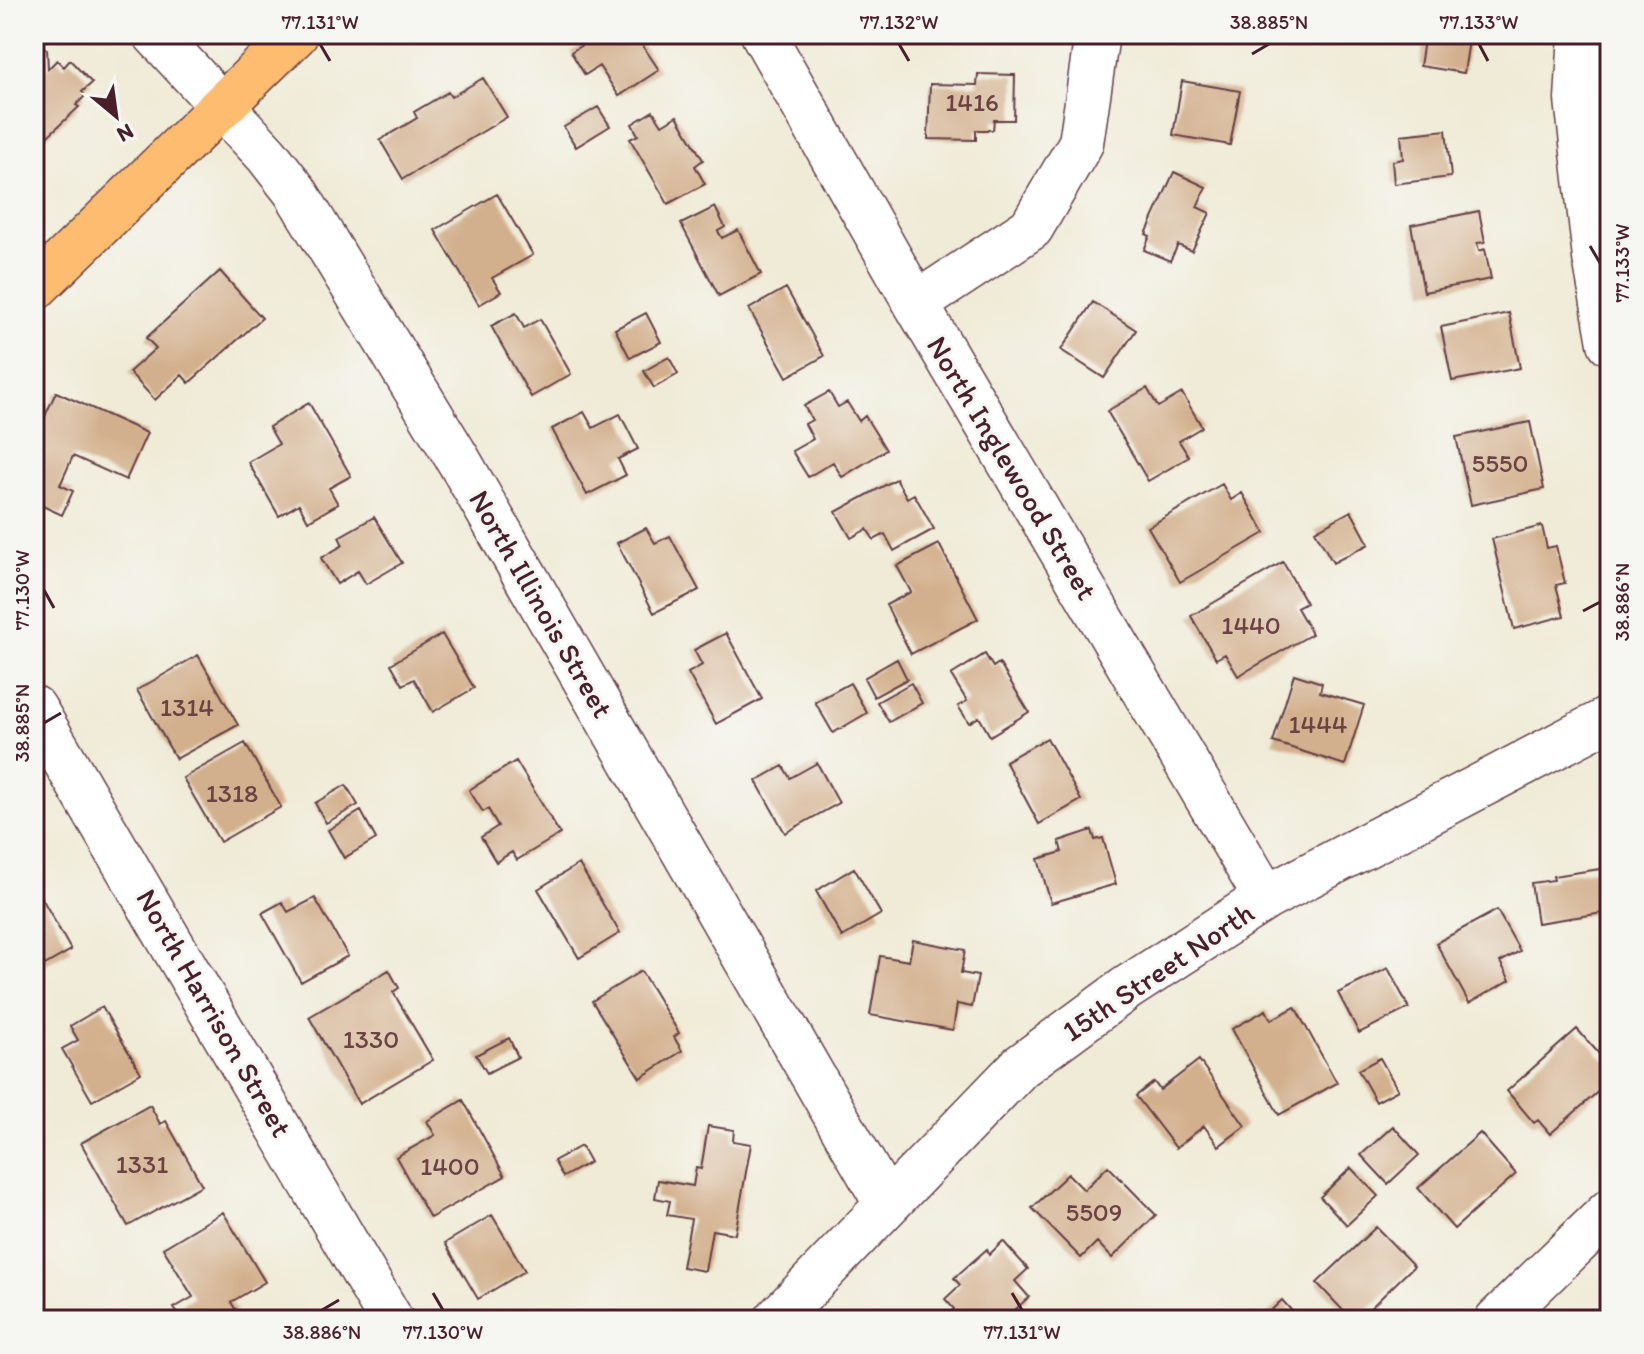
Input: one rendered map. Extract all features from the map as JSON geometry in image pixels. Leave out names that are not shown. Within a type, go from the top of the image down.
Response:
[{"type":"main road","points":[[34,289],[296,34]]},
{"type":"street","name":"North Illinois Street","points":[[155,34],[223,106],[295,191],[459,461],[886,1203]]},
{"type":"street","name":"North Inglewood Street","points":[[763,34],[916,304],[1266,898]]},
{"type":"street","points":[[916,304],[1031,228],[1081,143],[1097,34]]},
{"type":"street","points":[[1581,34],[1577,99],[1595,258],[1610,343]]},
{"type":"street","name":"North Harrison Street","points":[[34,708],[391,1320]]},
{"type":"street","name":"15th Street North","points":[[776,1320],[1021,1066],[1127,988],[1266,898],[1610,718]]},
{"type":"street","points":[[1497,1320],[1610,1211]]},
{"type":"building","points":[[599,34],[635,34],[659,70],[619,96],[599,66],[585,75],[571,52]]},
{"type":"building","points":[[1425,34],[1470,34],[1464,73],[1420,66]]},
{"type":"building","points":[[34,46],[47,49],[48,69],[57,60],[64,67],[70,60],[92,83],[82,92],[85,96],[76,105],[79,107],[34,149]]},
{"type":"building","points":[[978,74],[1015,75],[1014,120],[994,120],[993,130],[976,130],[976,140],[928,139],[930,84],[977,85]]},
{"type":"building","points":[[483,78],[507,117],[403,179],[380,140],[417,118],[414,112],[448,92],[451,97]]},
{"type":"building","points":[[1182,81],[1240,91],[1230,145],[1173,135]]},
{"type":"building","points":[[598,107],[610,126],[576,147],[564,127]]},
{"type":"building","points":[[653,111],[662,125],[677,116],[703,160],[695,166],[705,184],[668,204],[630,139],[638,135],[632,124]]},
{"type":"building","points":[[1446,130],[1451,177],[1394,184],[1392,161],[1403,159],[1401,135]]},
{"type":"building","points":[[1174,172],[1206,187],[1197,207],[1210,213],[1192,251],[1178,245],[1170,261],[1144,250],[1150,236],[1146,234]]},
{"type":"building","points":[[497,194],[533,255],[492,278],[501,292],[479,305],[435,230]]},
{"type":"building","points":[[715,207],[725,227],[718,231],[722,238],[738,230],[761,274],[719,296],[681,224]]},
{"type":"building","points":[[1479,211],[1485,242],[1477,243],[1479,251],[1485,249],[1491,279],[1424,292],[1411,225]]},
{"type":"building","points":[[220,271],[262,318],[189,383],[182,375],[155,400],[129,372],[156,348],[146,338]]},
{"type":"building","points":[[786,288],[824,356],[787,377],[749,309]]},
{"type":"building","points":[[1093,302],[1136,330],[1104,378],[1061,350]]},
{"type":"building","points":[[516,313],[524,328],[540,319],[571,374],[531,397],[491,326]]},
{"type":"building","points":[[646,313],[661,342],[630,358],[615,329]]},
{"type":"building","points":[[1509,313],[1520,368],[1452,381],[1441,327]]},
{"type":"building","points":[[669,357],[678,374],[654,388],[644,371]]},
{"type":"building","points":[[1147,388],[1158,407],[1182,393],[1202,427],[1179,441],[1189,457],[1148,481],[1107,411]]},
{"type":"building","points":[[56,392],[147,433],[126,480],[73,456],[60,485],[73,491],[62,515],[34,502],[34,457],[39,446],[34,440]]},
{"type":"building","points":[[829,392],[838,407],[847,402],[859,421],[865,416],[886,450],[842,477],[833,462],[808,477],[792,451],[813,439],[805,424],[812,420],[804,406]]},
{"type":"building","points":[[309,403],[351,476],[329,488],[338,504],[308,521],[299,504],[279,516],[248,462],[279,444],[269,427]]},
{"type":"building","points":[[584,412],[593,428],[620,414],[638,449],[618,459],[626,475],[587,495],[552,429]]},
{"type":"building","points":[[1530,422],[1544,489],[1471,505],[1456,437]]},
{"type":"building","points":[[896,479],[907,498],[914,494],[934,529],[894,551],[885,534],[874,540],[867,529],[851,538],[836,512]]},
{"type":"building","points":[[1222,484],[1231,500],[1242,493],[1265,533],[1180,582],[1148,527]]},
{"type":"building","points":[[1351,511],[1369,544],[1333,563],[1315,531]]},
{"type":"building","points":[[374,517],[402,563],[366,584],[358,571],[337,584],[321,558],[343,545],[339,537]]},
{"type":"building","points":[[1542,526],[1547,548],[1556,546],[1565,583],[1556,585],[1564,616],[1514,629],[1492,539]]},
{"type":"building","points":[[646,528],[655,543],[670,536],[699,590],[654,613],[617,543]]},
{"type":"building","points":[[939,544],[978,619],[911,654],[886,605],[911,592],[897,566]]},
{"type":"building","points":[[1283,562],[1306,603],[1297,608],[1312,634],[1238,676],[1225,654],[1216,659],[1191,616]]},
{"type":"building","points":[[726,633],[762,699],[716,724],[688,673],[702,665],[694,650]]},
{"type":"building","points":[[442,634],[474,688],[433,712],[414,679],[403,685],[391,664]]},
{"type":"building","points":[[985,654],[993,667],[999,663],[1029,712],[990,736],[979,717],[969,723],[958,706],[967,701],[951,675]]},
{"type":"building","points":[[198,655],[238,725],[176,759],[137,690]]},
{"type":"building","points":[[897,659],[907,679],[874,697],[864,678]]},
{"type":"building","points":[[1294,674],[1322,683],[1320,692],[1364,705],[1345,765],[1273,742]]},
{"type":"building","points":[[850,683],[867,713],[833,733],[815,702]]},
{"type":"building","points":[[911,683],[922,703],[889,722],[877,702]]},
{"type":"building","points":[[1047,738],[1081,800],[1039,824],[1005,761]]},
{"type":"building","points":[[245,743],[281,807],[220,842],[183,778]]},
{"type":"building","points":[[516,761],[560,834],[517,860],[512,852],[496,862],[481,837],[498,826],[488,809],[483,812],[469,790]]},
{"type":"building","points":[[817,763],[839,803],[785,833],[756,781],[783,766],[790,778]]},
{"type":"building","points":[[346,785],[358,805],[326,823],[315,803]]},
{"type":"building","points":[[361,811],[376,839],[344,858],[328,830]]},
{"type":"building","points":[[1092,830],[1095,840],[1103,838],[1116,884],[1051,903],[1038,859],[1062,852],[1059,841]]},
{"type":"building","points":[[579,864],[620,933],[579,958],[538,889]]},
{"type":"building","points":[[854,868],[881,914],[842,937],[816,891]]},
{"type":"building","points":[[1607,868],[1610,912],[1537,923],[1531,883],[1554,880],[1553,876]]},
{"type":"building","points":[[34,884],[71,950],[34,971]]},
{"type":"building","points":[[315,898],[348,956],[301,982],[262,913],[282,902],[288,912]]},
{"type":"building","points":[[1497,910],[1520,951],[1500,962],[1510,980],[1469,1003],[1436,943]]},
{"type":"building","points":[[913,940],[965,950],[961,973],[978,976],[972,1007],[957,1004],[953,1030],[870,1015],[880,956],[909,961]]},
{"type":"building","points":[[1388,968],[1409,1008],[1359,1033],[1338,993]]},
{"type":"building","points":[[389,970],[399,988],[393,992],[433,1060],[359,1104],[309,1017]]},
{"type":"building","points":[[641,971],[679,1033],[674,1037],[682,1051],[640,1078],[592,1001]]},
{"type":"building","points":[[102,1007],[141,1073],[92,1101],[62,1049],[78,1040],[70,1026]]},
{"type":"building","points":[[1295,1007],[1337,1083],[1279,1115],[1232,1029],[1266,1010],[1271,1020]]},
{"type":"building","points":[[1577,1029],[1610,1066],[1610,1081],[1550,1134],[1538,1120],[1534,1123],[1507,1091]]},
{"type":"building","points":[[509,1038],[518,1057],[487,1073],[476,1055]]},
{"type":"building","points":[[1380,1058],[1398,1090],[1376,1102],[1358,1070]]},
{"type":"building","points":[[1199,1060],[1245,1126],[1219,1146],[1204,1126],[1176,1148],[1136,1096],[1154,1082],[1160,1090]]},
{"type":"building","points":[[463,1100],[505,1176],[430,1218],[396,1157],[435,1135],[427,1121]]},
{"type":"building","points":[[150,1105],[160,1124],[166,1121],[202,1185],[128,1226],[81,1143]]},
{"type":"building","points":[[708,1126],[734,1130],[733,1141],[751,1144],[735,1234],[712,1230],[705,1271],[682,1267],[691,1219],[667,1215],[670,1201],[655,1198],[658,1180],[693,1186],[696,1168],[701,1169]]},
{"type":"building","points":[[1393,1126],[1419,1155],[1388,1184],[1361,1155]]},
{"type":"building","points":[[1480,1133],[1516,1174],[1454,1229],[1418,1188]]},
{"type":"building","points":[[581,1146],[590,1162],[563,1177],[554,1161]]},
{"type":"building","points":[[1108,1166],[1156,1215],[1112,1258],[1097,1242],[1081,1258],[1032,1208],[1068,1174],[1084,1190]]},
{"type":"building","points":[[1351,1168],[1378,1196],[1347,1225],[1320,1197]]},
{"type":"building","points":[[223,1212],[265,1282],[231,1302],[237,1312],[224,1320],[182,1320],[174,1308],[193,1297],[163,1248]]},
{"type":"building","points":[[492,1215],[525,1271],[478,1299],[445,1243]]},
{"type":"building","points":[[1376,1227],[1414,1266],[1358,1320],[1352,1320],[1317,1283]]},
{"type":"building","points":[[1003,1241],[1028,1269],[1015,1281],[1029,1297],[1004,1320],[941,1320],[954,1309],[945,1299],[960,1285],[954,1278],[987,1249],[989,1255]]},
{"type":"building","points":[[1282,1300],[1300,1320],[1261,1320]]}]
